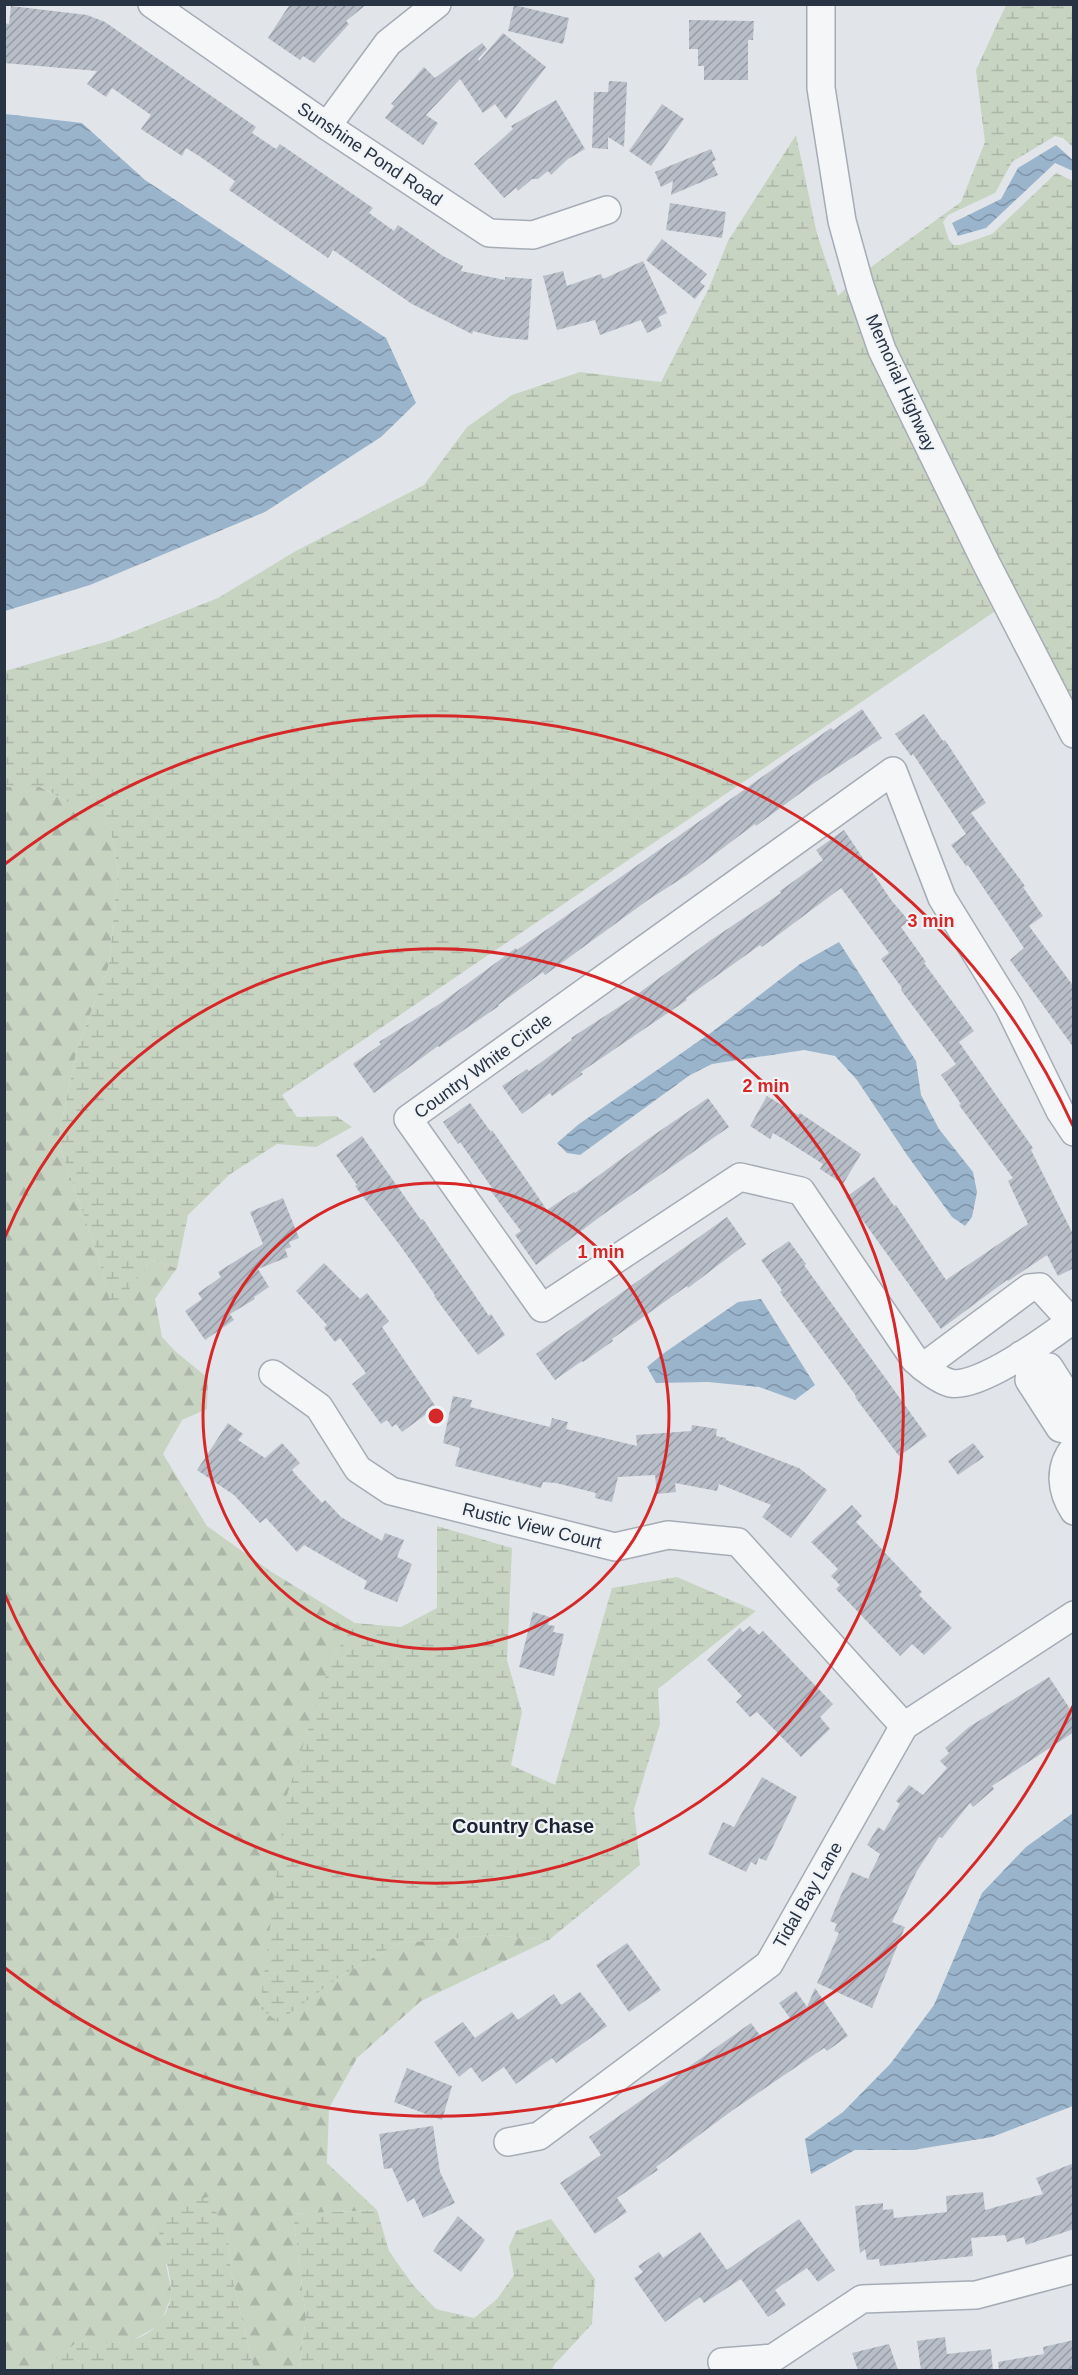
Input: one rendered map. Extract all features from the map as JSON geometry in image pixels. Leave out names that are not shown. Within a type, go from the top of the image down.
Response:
[{"type":"street","name":"Sunshine Pond Road","points":[[152,4],[327,126],[489,233],[533,235],[607,210]]},
{"type":"street","points":[[327,126],[388,43],[437,4]]},
{"type":"street","name":"Memorial Highway","points":[[821,4],[821,88],[842,221],[860,286],[882,350],[980,552],[1074,734]]},
{"type":"street","name":"Country White Circle","points":[[1072,1320],[1026,1361],[972,1382],[951,1383],[915,1360],[801,1191],[740,1177],[542,1308],[408,1119],[893,771],[942,898],[1010,1007],[1060,1111],[1074,1132]]},
{"type":"street","points":[[923,1367],[1029,1288],[1040,1287],[1072,1320]]},
{"type":"street","points":[[1074,1406],[1049,1367],[1026,1361],[1029,1380],[1060,1428],[1074,1431]]},
{"type":"street","name":"Rustic View Court","points":[[273,1374],[319,1407],[358,1468],[391,1491],[615,1547],[668,1535],[738,1542],[904,1726]]},
{"type":"street","points":[[1074,1448],[1064,1466],[1062,1482],[1066,1498],[1074,1511]]},
{"type":"street","name":"Tidal Bay Lane","points":[[508,2142],[539,2136],[769,1964],[904,1726],[1074,1615]]},
{"type":"street","points":[[722,2362],[772,2358],[862,2300],[976,2295],[1074,2269]]},
{"type":"green space","points":[[1006,5],[1073,5],[1073,147],[1063,138],[1055,136],[1012,162],[995,193],[948,215],[943,222],[949,240],[953,245],[960,245],[992,234],[1056,173],[1073,181],[1073,709],[892,345],[867,270],[961,202],[985,142],[976,70]]},
{"type":"green space","points":[[796,135],[817,234],[838,296],[848,286],[997,610],[282,1095],[297,1117],[336,1116],[352,1127],[316,1147],[277,1144],[229,1175],[188,1215],[177,1268],[151,1260],[113,1311],[97,1253],[58,1141],[77,1049],[109,965],[118,871],[110,825],[41,787],[5,787],[5,671],[112,640],[218,598],[294,552],[424,485],[467,427],[512,395],[580,372],[661,382],[709,288],[728,241]]},
{"type":"green space","points":[[4,787],[40,787],[110,824],[118,871],[109,965],[77,1049],[58,1141],[97,1253],[113,1310],[151,1260],[177,1268],[155,1299],[162,1337],[175,1351],[208,1378],[207,1409],[182,1420],[163,1454],[207,1526],[270,1571],[355,1623],[331,1660],[339,1977],[399,1943],[495,1935],[549,1940],[421,2001],[357,2058],[329,2108],[327,2163],[377,2210],[293,2214],[306,2317],[299,2370],[254,2370],[231,2272],[228,2236],[166,2264],[172,2294],[160,2325],[131,2341],[105,2344],[80,2340],[47,2366],[37,2370],[5,2370]]},
{"type":"green space","points":[[437,1526],[512,1548],[507,1660],[522,1712],[511,1765],[555,1785],[612,1588],[677,1577],[756,1611],[658,1689],[660,1724],[634,1809],[640,1865],[549,1940],[495,1935],[399,1943],[339,1977],[278,2022],[260,2008],[286,1798],[331,1660],[355,1623],[401,1627],[437,1608]]},
{"type":"green space","points":[[209,2197],[228,2236],[231,2272],[254,2370],[37,2370],[47,2366],[80,2340],[124,2342],[149,2332],[159,2324],[166,2312],[171,2290],[158,2228],[182,2202]]},
{"type":"green space","points":[[377,2210],[389,2251],[413,2285],[436,2309],[474,2318],[497,2299],[514,2275],[509,2247],[516,2231],[551,2219],[595,2279],[592,2324],[552,2370],[299,2370],[306,2317],[293,2214]]},
{"type":"water","points":[[5,114],[82,123],[145,180],[386,338],[416,403],[381,437],[265,512],[90,585],[5,611]]},
{"type":"water","points":[[1056,145],[1073,160],[1073,171],[1055,163],[986,228],[958,236],[952,223],[1001,199],[1018,168]]},
{"type":"water","points":[[839,942],[916,1061],[921,1095],[939,1129],[973,1172],[977,1192],[972,1217],[965,1226],[952,1217],[857,1080],[835,1056],[804,1050],[712,1064],[690,1075],[580,1155],[567,1153],[557,1143],[579,1124],[712,1032],[800,964]]},
{"type":"water","points":[[761,1299],[815,1385],[795,1400],[759,1387],[708,1382],[656,1383],[647,1367],[664,1353],[738,1302]]},
{"type":"water","points":[[1073,1813],[1073,2106],[992,2137],[913,2150],[855,2150],[811,2174],[805,2139],[843,2112],[891,2063],[934,2005],[982,1893],[1026,1847]]},
{"type":"building","points":[[290,4],[367,4],[346,21],[349,24],[314,63],[303,56],[300,60],[268,38]]},
{"type":"building","points":[[514,5],[569,18],[563,44],[508,31]]},
{"type":"building","points":[[11,6],[87,15],[105,22],[256,127],[252,133],[276,149],[280,144],[373,208],[369,213],[394,231],[398,225],[443,256],[463,266],[461,271],[505,280],[505,277],[532,279],[528,340],[496,337],[473,331],[472,334],[412,304],[333,250],[328,258],[229,190],[235,181],[199,156],[186,148],[182,156],[141,129],[151,115],[112,88],[106,97],[87,84],[97,71],[4,63],[4,23],[9,24]]},
{"type":"building","points":[[689,20],[754,21],[753,40],[748,40],[748,80],[704,80],[704,66],[698,66],[698,49],[689,49]]},
{"type":"building","points":[[503,33],[546,67],[506,119],[495,104],[483,113],[460,79],[426,115],[438,123],[423,145],[385,118],[394,106],[391,104],[424,67],[435,78],[482,43],[487,49],[478,59],[479,61]]},
{"type":"building","points":[[609,81],[627,82],[624,147],[608,137],[608,149],[592,148],[594,92],[608,92]]},
{"type":"building","points":[[556,100],[585,149],[568,159],[551,175],[548,171],[538,179],[532,179],[518,191],[516,188],[504,198],[474,164],[513,129],[511,126]]},
{"type":"building","points":[[662,104],[684,119],[651,166],[629,151]]},
{"type":"building","points":[[711,149],[716,160],[712,162],[718,175],[671,195],[673,181],[661,187],[655,172]]},
{"type":"building","points":[[670,203],[726,212],[722,238],[666,230]]},
{"type":"building","points":[[662,239],[707,274],[700,282],[705,286],[695,299],[646,260]]},
{"type":"building","points":[[643,261],[667,313],[658,317],[662,326],[647,333],[641,320],[600,335],[595,320],[557,330],[543,276],[563,271],[567,286],[601,274],[603,279]]},
{"type":"building","points":[[862,709],[882,738],[814,783],[756,826],[755,824],[545,975],[543,972],[499,1006],[438,1046],[374,1093],[353,1064],[381,1044],[379,1042],[441,1003],[831,728],[833,730]]},
{"type":"building","points":[[924,714],[943,741],[945,740],[986,803],[971,813],[1025,886],[1023,887],[1043,916],[1029,926],[1074,987],[1074,1048],[1010,960],[1024,948],[968,865],[966,866],[951,845],[966,834],[913,754],[911,756],[895,734]]},
{"type":"building","points":[[844,830],[891,900],[909,921],[901,927],[926,962],[924,963],[974,1031],[959,1042],[1033,1148],[1031,1150],[1074,1236],[1074,1268],[1058,1276],[1047,1255],[1007,1280],[941,1329],[846,1197],[874,1177],[894,1206],[896,1205],[946,1280],[1028,1224],[1008,1181],[1013,1178],[959,1105],[961,1104],[941,1075],[956,1064],[901,990],[902,988],[881,959],[889,953],[841,888],[762,947],[760,945],[686,998],[687,1000],[581,1072],[583,1074],[552,1096],[550,1093],[522,1114],[502,1086],[527,1069],[529,1071],[572,1040],[571,1038],[628,1001],[711,940],[781,893],[780,891],[823,860],[816,850]]},
{"type":"building","points":[[767,1096],[798,1115],[800,1113],[861,1154],[843,1184],[820,1169],[823,1164],[785,1140],[773,1133],[770,1139],[750,1126]]},
{"type":"building","points":[[708,1098],[729,1127],[601,1216],[536,1265],[515,1235],[521,1231],[490,1190],[492,1188],[460,1142],[458,1144],[443,1122],[470,1103],[491,1132],[492,1130],[547,1210],[575,1193]]},
{"type":"building","points":[[362,1136],[421,1220],[423,1219],[489,1316],[491,1314],[505,1335],[478,1355],[355,1186],[357,1185],[336,1155]]},
{"type":"building","points":[[283,1198],[299,1238],[289,1242],[291,1247],[285,1249],[288,1257],[258,1269],[269,1287],[254,1297],[255,1299],[230,1314],[234,1320],[205,1340],[185,1311],[202,1299],[198,1293],[221,1277],[218,1272],[263,1244],[250,1212]]},
{"type":"building","points":[[727,1217],[746,1244],[688,1288],[687,1286],[612,1339],[613,1341],[555,1380],[536,1354]]},
{"type":"building","points":[[789,1241],[927,1436],[899,1456],[780,1292],[782,1290],[761,1260]]},
{"type":"building","points":[[324,1263],[360,1299],[367,1293],[389,1321],[382,1327],[436,1407],[402,1432],[396,1424],[392,1427],[387,1420],[381,1424],[352,1384],[366,1373],[340,1338],[335,1342],[324,1328],[327,1325],[296,1291]]},
{"type":"building","points":[[453,1396],[472,1400],[470,1407],[550,1427],[552,1418],[568,1422],[566,1429],[637,1446],[636,1435],[691,1431],[692,1425],[717,1429],[716,1436],[799,1468],[827,1490],[791,1538],[762,1517],[771,1505],[719,1484],[717,1491],[675,1483],[676,1492],[657,1494],[655,1475],[618,1477],[612,1502],[595,1498],[596,1493],[556,1483],[543,1482],[541,1488],[455,1466],[460,1448],[443,1443]]},
{"type":"building","points":[[228,1423],[243,1434],[238,1440],[265,1458],[282,1443],[300,1463],[292,1470],[295,1474],[322,1503],[325,1500],[341,1517],[382,1541],[385,1533],[404,1540],[397,1557],[412,1564],[397,1602],[364,1589],[367,1581],[304,1545],[297,1552],[266,1518],[260,1523],[234,1495],[197,1470]]},
{"type":"building","points":[[973,1443],[984,1457],[958,1475],[948,1461]]},
{"type":"building","points":[[852,1505],[862,1516],[856,1522],[922,1592],[919,1595],[952,1628],[924,1655],[912,1644],[900,1656],[836,1589],[840,1585],[831,1576],[838,1569],[811,1542]]},
{"type":"building","points":[[533,1612],[550,1617],[548,1625],[555,1626],[553,1632],[564,1634],[554,1676],[519,1667]]},
{"type":"building","points":[[750,1626],[759,1635],[763,1631],[833,1704],[820,1717],[830,1729],[801,1757],[757,1712],[750,1717],[736,1702],[742,1696],[707,1660],[740,1628],[743,1632]]},
{"type":"building","points":[[1049,1677],[1074,1715],[1074,1732],[992,1786],[994,1789],[973,1807],[970,1803],[942,1838],[939,1837],[917,1871],[892,1922],[905,1927],[872,2008],[817,1983],[839,1933],[834,1931],[837,1924],[830,1921],[840,1897],[852,1872],[868,1879],[880,1854],[867,1845],[878,1827],[884,1831],[900,1804],[896,1801],[909,1785],[923,1795],[947,1768],[940,1761],[949,1753],[945,1748],[969,1727]]},
{"type":"building","points":[[762,1777],[797,1797],[766,1861],[759,1858],[756,1865],[751,1862],[746,1872],[708,1854],[723,1822],[734,1827]]},
{"type":"building","points":[[627,1943],[661,1990],[629,2012],[596,1965]]},
{"type":"building","points":[[815,1988],[848,2036],[827,2051],[824,2048],[733,2110],[656,2167],[658,2170],[617,2198],[627,2212],[595,2234],[560,2183],[601,2155],[589,2137],[751,2023],[762,2038],[790,2018],[779,2003],[796,1991],[807,2007]]},
{"type":"building","points":[[580,1992],[607,2026],[556,2063],[552,2058],[516,2084],[504,2067],[482,2082],[471,2067],[459,2077],[434,2042],[463,2022],[475,2038],[512,2012],[518,2020],[554,1994],[561,2005]]},
{"type":"building","points":[[407,2068],[452,2086],[442,2120],[394,2102]]},
{"type":"building","points":[[433,2126],[440,2172],[455,2203],[423,2218],[414,2198],[407,2202],[392,2168],[384,2169],[379,2134]]},
{"type":"building","points":[[1074,2163],[1074,2229],[1026,2245],[1024,2237],[1007,2242],[1005,2235],[971,2238],[973,2256],[880,2266],[879,2259],[867,2260],[865,2249],[860,2253],[855,2206],[883,2203],[883,2210],[893,2209],[894,2218],[947,2212],[946,2196],[983,2192],[985,2210],[1043,2194],[1036,2178]]},
{"type":"building","points":[[458,2216],[485,2240],[461,2272],[433,2251]]},
{"type":"building","points":[[799,2219],[835,2270],[818,2282],[807,2268],[779,2287],[775,2290],[786,2305],[768,2317],[741,2279],[704,2303],[700,2297],[665,2322],[634,2278],[643,2272],[638,2266],[659,2252],[663,2258],[700,2232],[727,2270]]},
{"type":"building","points":[[945,2337],[947,2354],[991,2349],[993,2370],[921,2370],[917,2341]]},
{"type":"building","points":[[1074,2340],[1074,2370],[999,2370],[998,2362],[1044,2354],[1043,2347]]},
{"type":"building","points":[[889,2344],[898,2370],[858,2370],[852,2353]]},
{"type":"district","name":"Country Chase","points":[[523,1826]]}]
